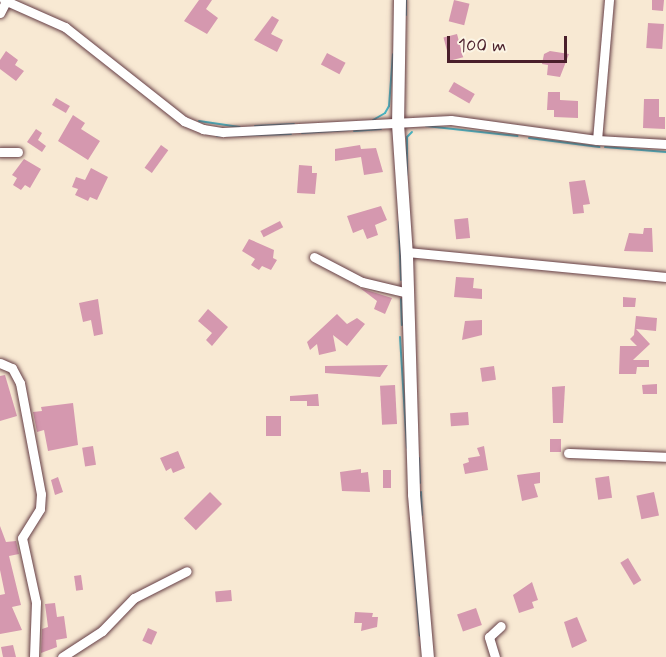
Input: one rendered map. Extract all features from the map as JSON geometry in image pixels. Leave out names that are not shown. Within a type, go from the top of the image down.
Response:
[{"type":"street","points":[[0,13],[5,0],[64,27],[184,121],[203,129],[223,132],[451,120],[597,140],[666,144]]},
{"type":"street","points":[[400,0],[398,124],[407,252],[414,495],[428,657]]},
{"type":"street","points":[[597,140],[609,0]]},
{"type":"street","points":[[0,152],[18,152]]},
{"type":"street","points":[[407,252],[666,277]]},
{"type":"street","points":[[314,257],[362,282],[408,294]]},
{"type":"street","points":[[0,363],[12,368],[20,383],[41,494],[40,508],[22,538],[36,602],[33,657]]},
{"type":"street","points":[[568,453],[666,457]]},
{"type":"street","points":[[62,657],[102,631],[134,598],[187,571]]},
{"type":"street","points":[[495,657],[489,637],[501,626]]},
{"type":"building","points":[[199,0],[212,0],[206,9],[218,18],[207,34],[184,21]]},
{"type":"building","points":[[454,0],[470,4],[464,25],[449,21]]},
{"type":"building","points":[[652,0],[664,0],[663,11],[652,10]]},
{"type":"building","points":[[272,16],[279,20],[271,34],[283,40],[277,52],[254,40]]},
{"type":"building","points":[[648,23],[664,24],[662,49],[646,48]]},
{"type":"building","points":[[457,34],[463,57],[450,61],[443,38]]},
{"type":"building","points":[[6,51],[18,60],[15,65],[24,71],[16,81],[0,69],[0,60]]},
{"type":"building","points":[[550,51],[569,54],[560,77],[547,75],[548,65],[542,64],[544,54]]},
{"type":"building","points":[[327,53],[346,63],[339,74],[321,64]]},
{"type":"building","points":[[454,82],[475,94],[469,104],[448,92]]},
{"type":"building","points":[[548,92],[560,92],[560,100],[578,101],[578,118],[554,117],[554,110],[547,110]]},
{"type":"building","points":[[56,98],[70,106],[66,113],[52,105]]},
{"type":"building","points":[[644,99],[659,99],[659,117],[665,117],[665,129],[643,128]]},
{"type":"building","points":[[73,115],[85,123],[81,129],[100,141],[88,160],[58,141]]},
{"type":"building","points":[[36,129],[42,133],[38,140],[46,146],[42,152],[27,142]]},
{"type":"building","points":[[161,145],[168,150],[152,173],[145,168]]},
{"type":"building","points":[[360,145],[361,149],[376,148],[383,172],[364,175],[361,157],[335,161],[335,149]]},
{"type":"building","points":[[24,159],[41,169],[30,188],[25,185],[21,190],[13,185],[17,178],[12,175]]},
{"type":"building","points":[[299,165],[312,166],[312,173],[317,173],[315,194],[297,193]]},
{"type":"building","points":[[91,168],[108,177],[97,200],[90,197],[88,201],[75,195],[78,189],[72,187],[76,177],[85,180]]},
{"type":"building","points":[[585,180],[590,204],[583,205],[584,213],[573,214],[569,182]]},
{"type":"building","points":[[381,206],[387,220],[375,225],[378,235],[367,239],[363,229],[353,233],[347,216]]},
{"type":"building","points":[[468,218],[470,238],[456,239],[454,219]]},
{"type":"building","points":[[280,221],[283,227],[264,237],[260,231]]},
{"type":"building","points":[[644,228],[652,228],[653,252],[624,251],[629,233],[643,234]]},
{"type":"building","points":[[249,239],[274,250],[273,258],[277,260],[271,270],[262,266],[259,270],[251,265],[255,259],[242,251]]},
{"type":"building","points":[[456,277],[474,278],[473,288],[482,289],[482,299],[454,297]]},
{"type":"building","points":[[360,288],[392,298],[385,314],[374,309],[377,301]]},
{"type":"building","points":[[623,297],[636,298],[635,307],[623,307]]},
{"type":"building","points":[[98,299],[103,334],[94,336],[91,320],[83,322],[79,303]]},
{"type":"building","points":[[208,309],[228,327],[212,346],[206,340],[212,333],[198,321]]},
{"type":"building","points":[[337,314],[347,324],[357,318],[365,324],[347,346],[333,335],[336,351],[319,355],[317,344],[310,350],[307,342]]},
{"type":"building","points":[[636,316],[657,318],[656,331],[636,329],[650,344],[633,360],[649,360],[649,367],[637,367],[636,374],[619,374],[620,346],[637,346],[630,339],[634,335]]},
{"type":"building","points":[[482,320],[482,335],[462,340],[465,321]]},
{"type":"building","points":[[388,365],[380,377],[325,373],[325,366]]},
{"type":"building","points":[[494,366],[496,380],[482,382],[480,368]]},
{"type":"building","points":[[5,375],[17,416],[0,421],[0,376]]},
{"type":"building","points":[[657,384],[657,394],[643,394],[642,385]]},
{"type":"building","points":[[395,385],[397,424],[382,425],[380,386]]},
{"type":"building","points":[[565,386],[563,423],[553,423],[552,387]]},
{"type":"building","points":[[318,394],[319,406],[307,406],[307,401],[290,401],[290,396]]},
{"type":"building","points":[[73,403],[78,445],[48,451],[44,430],[37,432],[33,412],[42,411],[41,407]]},
{"type":"building","points":[[468,412],[469,425],[451,426],[450,413]]},
{"type":"building","points":[[266,416],[281,416],[281,436],[266,436]]},
{"type":"building","points":[[550,439],[561,439],[561,452],[550,452]]},
{"type":"building","points":[[93,446],[96,465],[85,466],[82,448]]},
{"type":"building","points":[[484,446],[488,470],[465,474],[463,464],[469,462],[468,458],[480,456],[477,448]]},
{"type":"building","points":[[178,451],[185,468],[173,473],[171,468],[166,471],[160,458]]},
{"type":"building","points":[[361,469],[361,473],[368,472],[370,492],[342,491],[340,472]]},
{"type":"building","points":[[383,470],[391,470],[391,488],[383,488]]},
{"type":"building","points":[[540,472],[540,483],[534,484],[538,497],[522,501],[517,475]]},
{"type":"building","points":[[609,476],[612,498],[598,500],[595,478]]},
{"type":"building","points":[[58,477],[63,492],[55,495],[51,480]]},
{"type":"building","points":[[210,492],[222,504],[196,530],[184,518]]},
{"type":"building","points":[[654,492],[659,515],[641,519],[636,496]]},
{"type":"building","points":[[0,526],[6,542],[16,541],[19,554],[9,556],[21,605],[12,607],[22,630],[0,634],[0,595],[5,594],[0,570]]},
{"type":"building","points":[[628,558],[641,580],[634,585],[620,563]]},
{"type":"building","points":[[81,575],[83,590],[76,591],[74,576]]},
{"type":"building","points":[[532,582],[538,600],[532,602],[534,608],[519,613],[513,595]]},
{"type":"building","points":[[231,590],[232,601],[216,602],[215,591]]},
{"type":"building","points":[[55,603],[57,617],[64,616],[67,638],[56,640],[57,647],[41,653],[42,629],[48,627],[45,604]]},
{"type":"building","points":[[476,608],[482,625],[463,632],[457,615]]},
{"type":"building","points":[[355,612],[373,613],[372,617],[378,617],[377,627],[361,631],[362,623],[354,623]]},
{"type":"building","points":[[577,617],[587,641],[572,648],[564,622]]},
{"type":"building","points":[[148,628],[157,632],[151,645],[142,641]]},
{"type":"building","points":[[13,645],[16,657],[3,657],[1,647]]},
{"type":"waterway","points":[[406,0],[406,15]]},
{"type":"waterway","points":[[373,120],[385,113],[389,106],[393,54]]},
{"type":"waterway","points":[[199,121],[240,127]]},
{"type":"waterway","points":[[255,126],[294,124]]},
{"type":"waterway","points":[[426,126],[517,136]]},
{"type":"waterway","points":[[354,131],[381,129]]},
{"type":"waterway","points":[[302,133],[349,130]]},
{"type":"waterway","points":[[407,175],[407,137],[412,132]]},
{"type":"waterway","points":[[217,136],[291,134]]},
{"type":"waterway","points":[[529,138],[599,147]]},
{"type":"waterway","points":[[605,147],[666,152]]},
{"type":"waterway","points":[[399,222],[401,280]]},
{"type":"waterway","points":[[401,299],[402,325]]},
{"type":"waterway","points":[[400,337],[407,448]]},
{"type":"waterway","points":[[419,458],[420,483]]},
{"type":"waterway","points":[[421,492],[422,515]]},
{"type":"waterway","points":[[411,532],[420,636]]}]
